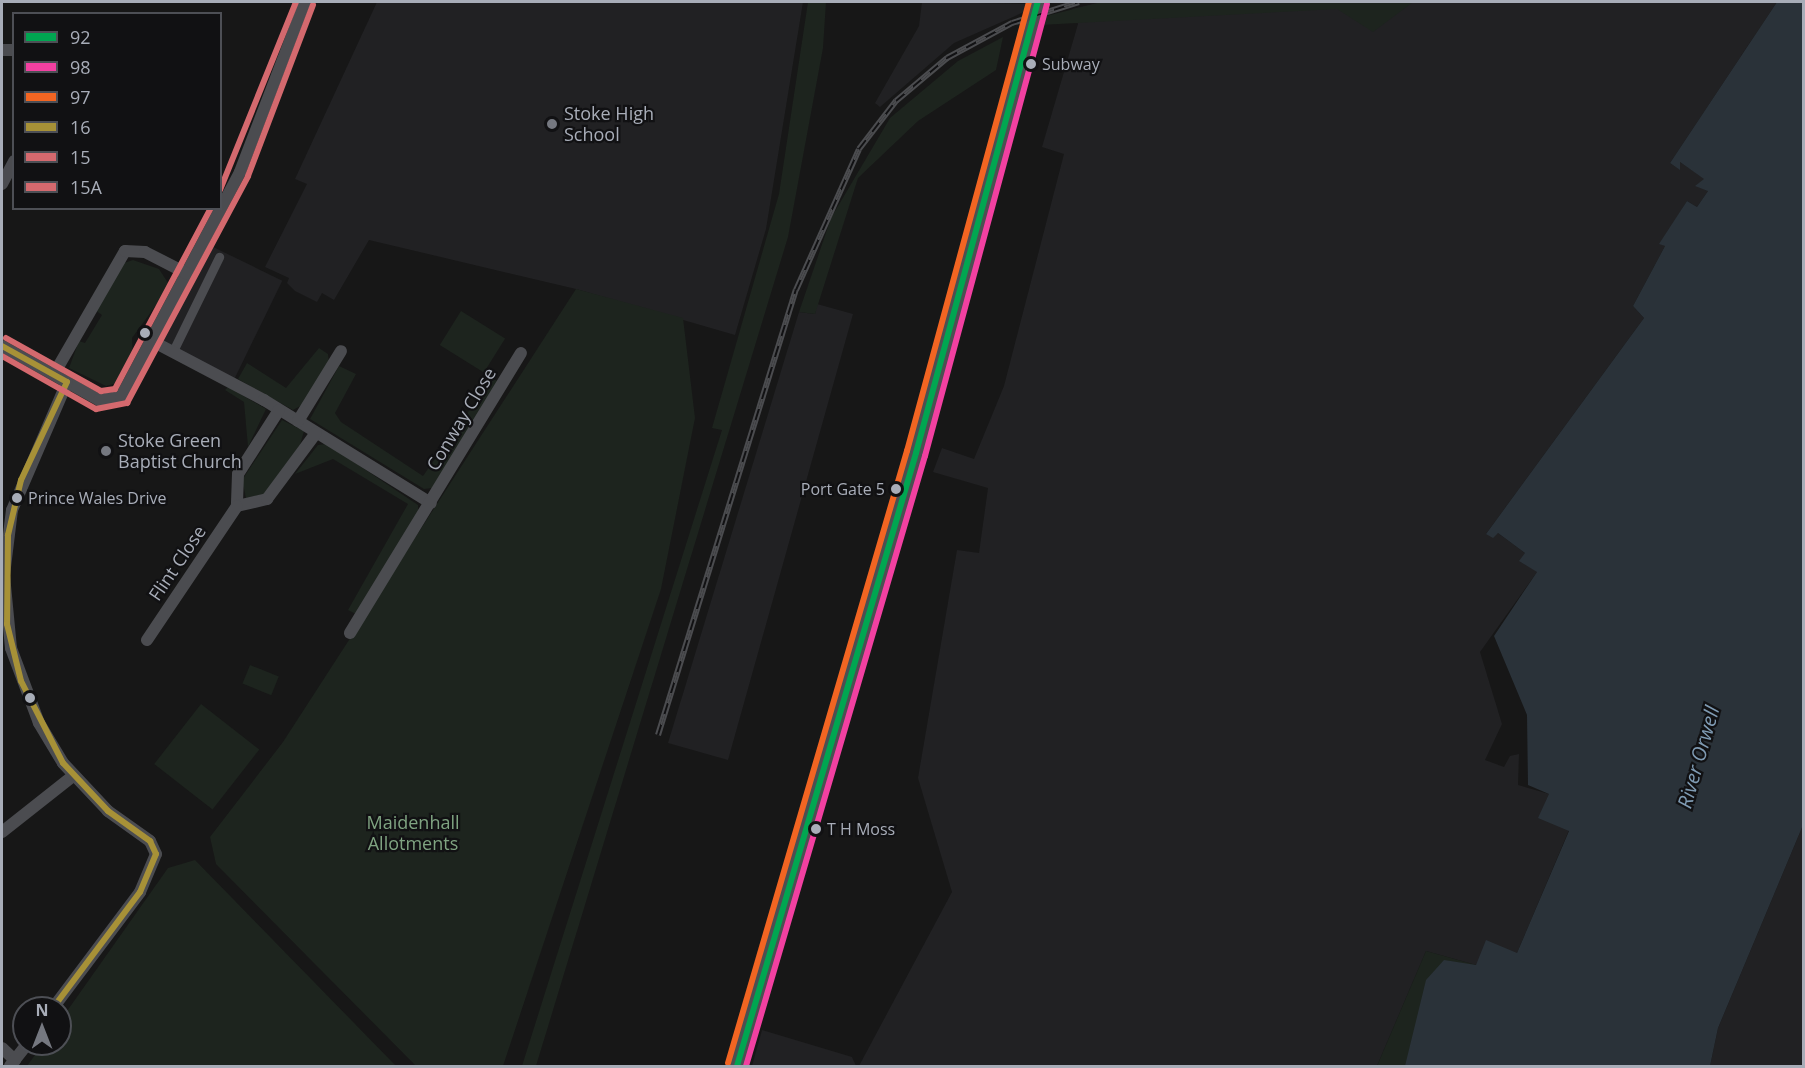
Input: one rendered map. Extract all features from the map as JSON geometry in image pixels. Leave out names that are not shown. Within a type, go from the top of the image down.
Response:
[{"type":"main road","points":[[737,1066],[916,453],[1038,2]]},
{"type":"street","points":[[222,207],[240,172],[305,2]]},
{"type":"street","points":[[2,184],[12,165]]},
{"type":"street","points":[[2,346],[99,400],[121,397],[221,210]]},
{"type":"street","points":[[54,374],[115,260],[125,251],[145,252],[188,274]]},
{"type":"street","points":[[173,351],[219,257]]},
{"type":"street","points":[[152,341],[279,410],[430,503]]},
{"type":"street","points":[[298,422],[341,351]]},
{"type":"street","name":"Conway Close","points":[[350,633],[521,353]]},
{"type":"street","points":[[62,996],[140,892],[156,855],[150,841],[73,776],[39,723],[6,650],[4,575],[12,510],[67,382]]},
{"type":"street","points":[[279,410],[238,474],[237,506],[267,500],[316,434]]},
{"type":"street","name":"Flint Close","points":[[147,640],[237,506]]},
{"type":"street","points":[[2,832],[73,776]]},
{"type":"street","points":[[2,1048],[12,1063]]},
{"type":"shaded area","name":"Stoke High School","points":[[377,2],[803,2],[766,229],[735,335],[576,289],[369,240],[334,300],[322,293],[317,302],[295,291],[287,283],[289,278],[265,267],[307,184],[295,179]]},
{"type":"shaded area","points":[[922,2],[1026,4],[1024,12],[954,43],[880,107],[875,103],[919,26]]},
{"type":"shaded area","points":[[1102,2],[1777,2],[1670,163],[1679,169],[1680,162],[1705,179],[1708,191],[1697,207],[1687,201],[1661,244],[1665,246],[1633,306],[1644,318],[1486,534],[1498,533],[1525,553],[1537,572],[1480,652],[1502,724],[1485,760],[1504,767],[1510,756],[1519,754],[1518,785],[1549,794],[1569,830],[1517,953],[1476,965],[1426,951],[1377,1066],[859,1066],[952,892],[918,778],[957,550],[979,553],[988,488],[933,472],[942,448],[974,459],[1004,386],[1064,154],[1042,147],[1078,24],[1072,9]]},
{"type":"shaded area","points":[[205,243],[282,281],[234,380],[156,343]]},
{"type":"shaded area","points":[[817,304],[853,314],[728,760],[668,743],[799,312],[815,314]]},
{"type":"shaded area","points":[[1803,825],[1803,1066],[1710,1066],[1718,1028]]},
{"type":"shaded area","points":[[762,1030],[852,1057],[856,1066],[752,1066]]},
{"type":"green space","points":[[808,2],[826,2],[823,48],[788,237],[536,1066],[522,1066],[722,430],[712,428],[779,194]]},
{"type":"green space","points":[[1102,2],[1413,2],[1373,32],[1337,9],[1040,25],[1042,17]]},
{"type":"green space","points":[[1003,37],[996,70],[918,121],[858,178],[815,314],[799,312],[831,218],[890,118],[958,61]]},
{"type":"green space","points":[[133,260],[159,269],[170,286],[132,338],[133,358],[117,383],[106,386],[69,368],[79,341],[85,343],[102,315],[95,310],[124,263]]},
{"type":"green space","name":"Maidenhall Allotments","points":[[576,289],[683,318],[695,418],[661,589],[503,1066],[416,1066],[216,864],[210,837],[283,742]]},
{"type":"green space","points":[[461,311],[505,339],[484,372],[440,345]]},
{"type":"green space","points":[[319,348],[328,354],[329,363],[302,405],[293,410],[238,379],[247,363],[286,388]]},
{"type":"green space","points":[[339,366],[356,374],[335,413],[341,422],[423,476],[492,378],[501,383],[432,488],[424,489],[310,419]]},
{"type":"green space","points":[[228,387],[266,409],[248,447],[244,402],[225,390]]},
{"type":"green space","points":[[282,420],[304,431],[300,445],[264,494],[246,498],[242,480]]},
{"type":"green space","points":[[327,444],[418,505],[418,514],[356,614],[348,610],[408,504],[333,459],[295,474],[318,445]]},
{"type":"green space","points":[[250,665],[279,677],[271,695],[243,684]]},
{"type":"green space","points":[[201,704],[259,750],[213,809],[154,764]]},
{"type":"green space","points":[[195,860],[396,1066],[27,1066],[34,1056],[72,1056],[72,1004],[168,868]]},
{"type":"green space","points":[[1426,951],[1476,965],[1425,1066],[1377,1066]]},
{"type":"water","name":"River Orwell","points":[[1777,2],[1804,2],[1803,825],[1718,1028],[1710,1066],[1405,1066],[1426,980],[1444,960],[1476,965],[1486,940],[1517,953],[1569,831],[1538,818],[1549,794],[1528,785],[1527,715],[1494,636],[1537,572],[1519,561],[1525,553],[1498,533],[1493,538],[1486,534],[1644,318],[1633,306],[1665,246],[1659,244],[1687,201],[1697,207],[1708,191],[1695,186],[1704,179],[1680,162],[1680,170],[1670,163]]},
{"type":"railway","points":[[658,735],[796,290],[859,149],[896,101],[947,58],[1012,23],[1079,2]]},
{"type":"transit line","name":"15A","points":[[222,185],[296,2]]},
{"type":"transit line","name":"97","points":[[728,1063],[907,451],[1029,2]]},
{"type":"transit line","name":"92","points":[[737,1066],[916,453],[1038,2]]},
{"type":"transit line","name":"98","points":[[746,1066],[925,456],[1047,4]]},
{"type":"transit line","name":"15","points":[[2,356],[96,409],[127,403],[248,176],[313,5]]},
{"type":"transit line","name":"15A","points":[[6,338],[101,391],[115,389],[210,210]]},
{"type":"transit line","name":"16","points":[[2,346],[67,382],[21,480],[8,535],[7,624],[21,681],[63,763],[108,811],[150,841],[156,854],[140,892],[62,996]]},
{"type":"place","name":"Subway","points":[[1031,64]]},
{"type":"place","name":"Stoke High School","points":[[552,124]]},
{"type":"place","name":"Stoke Green Baptist Church","points":[[106,451]]},
{"type":"place","name":"Port Gate 5","points":[[896,489]]},
{"type":"place","name":"Prince Wales Drive","points":[[17,498]]},
{"type":"place","name":"T H Moss","points":[[816,829]]}]
